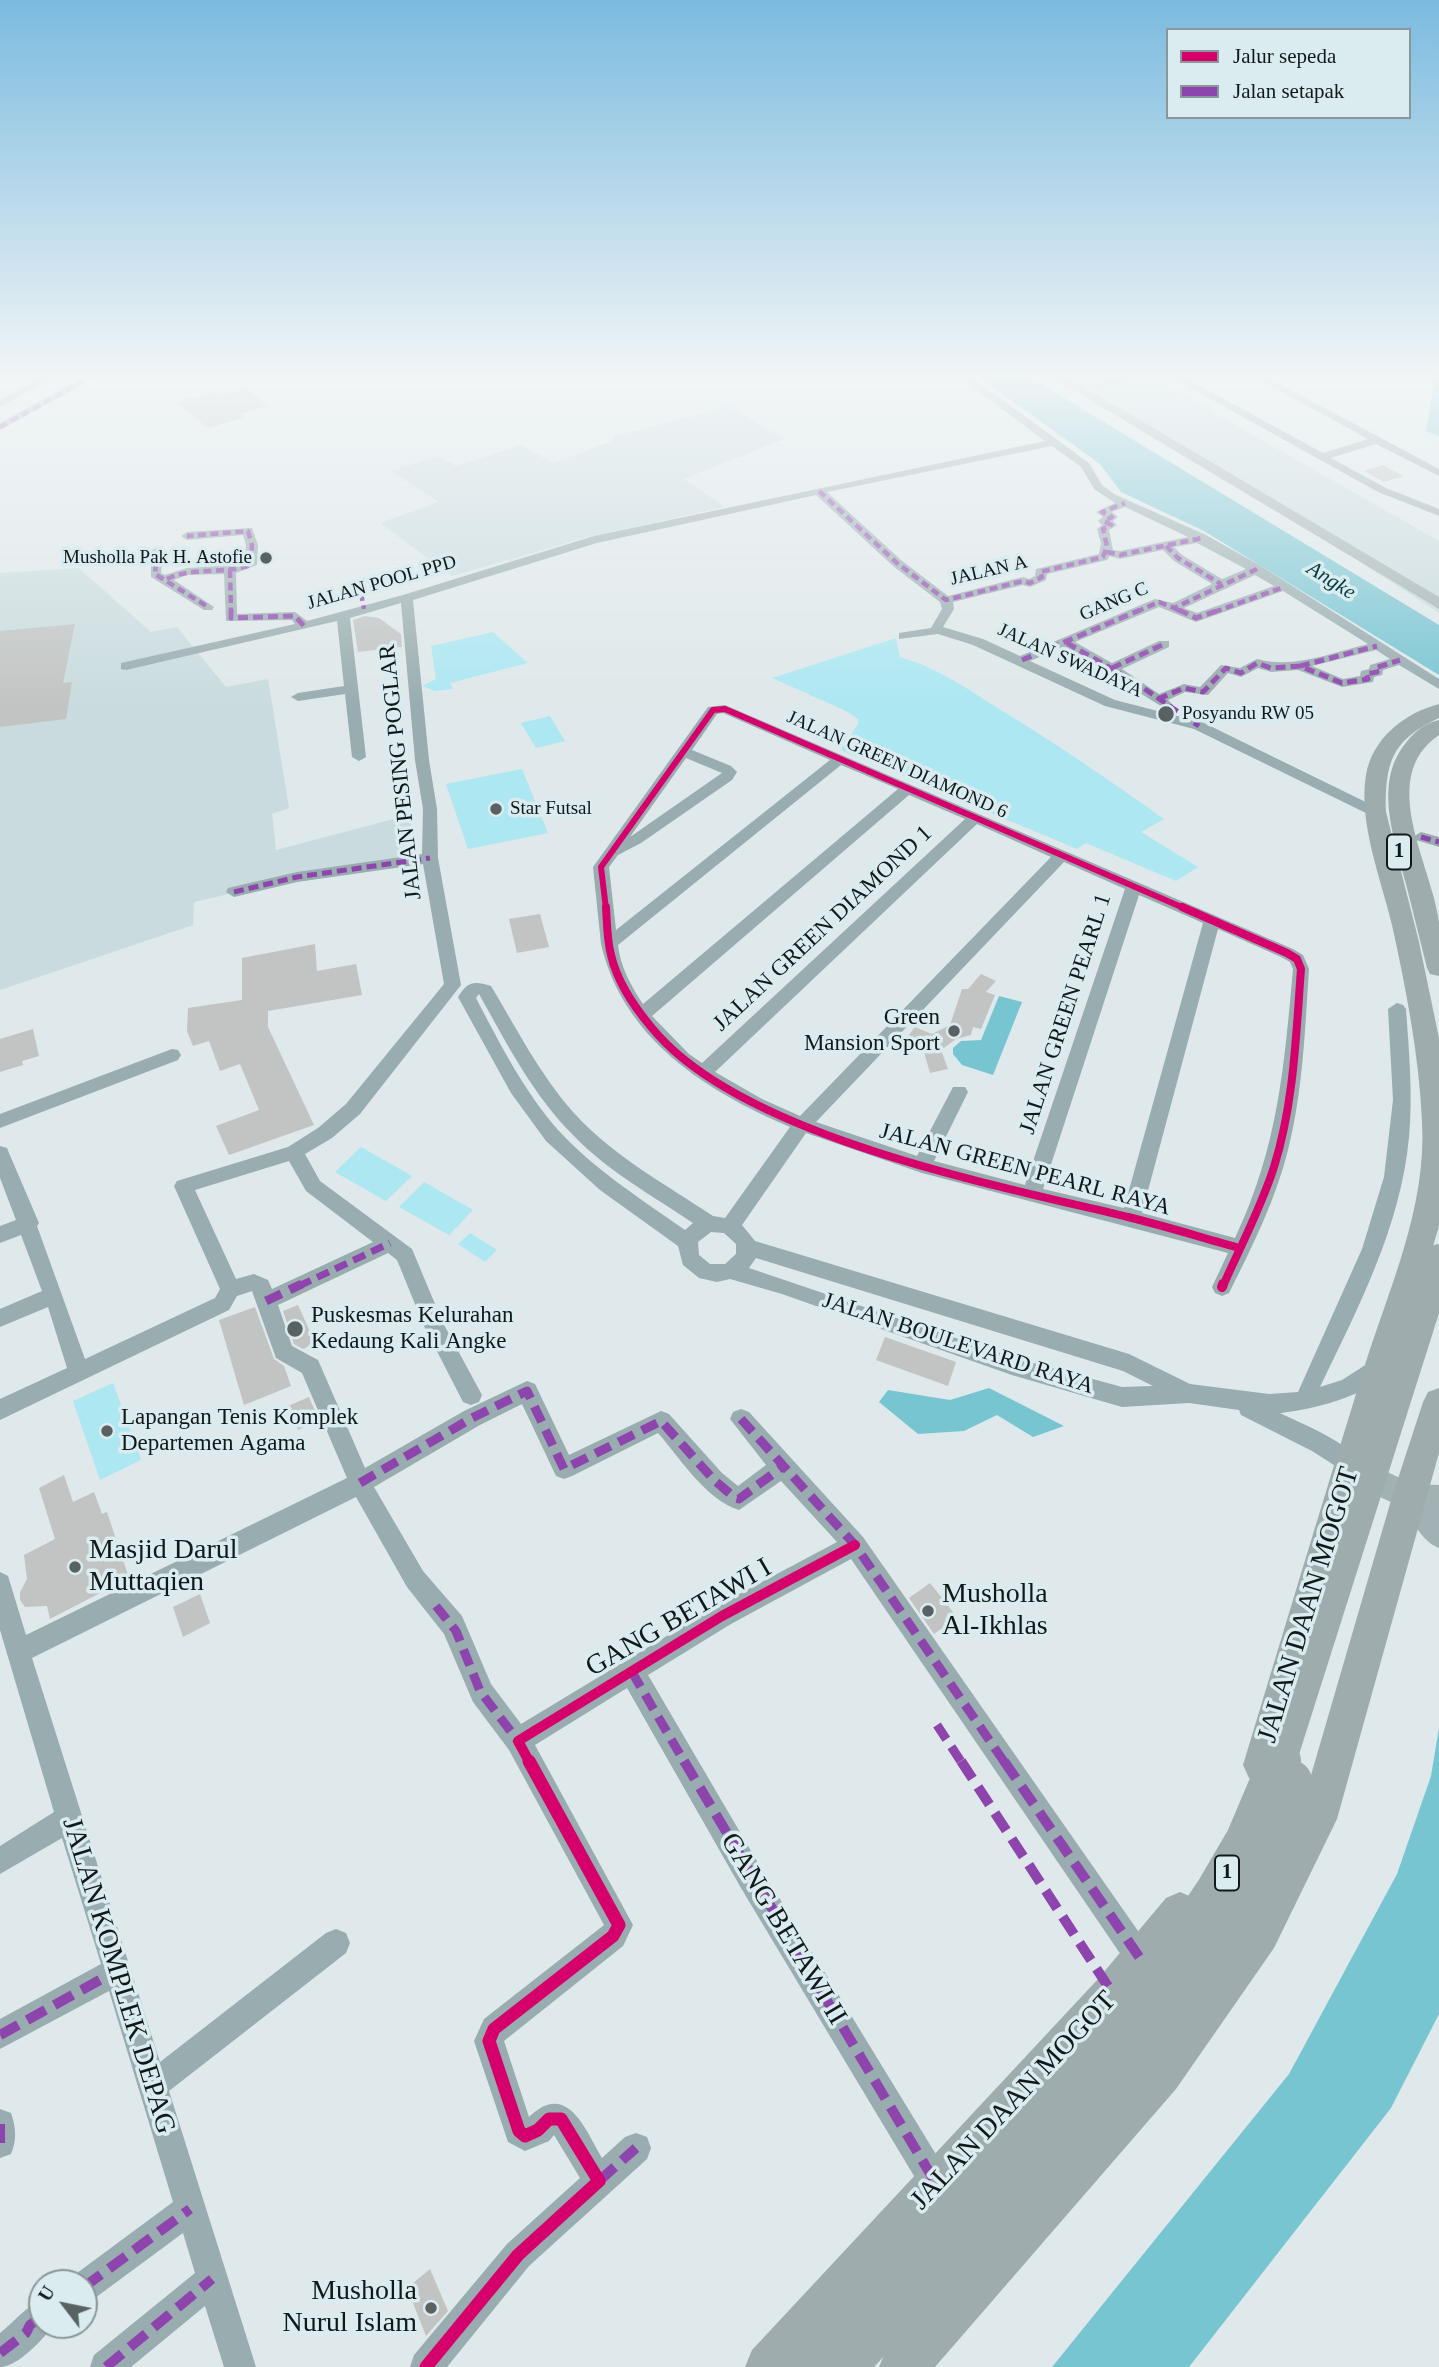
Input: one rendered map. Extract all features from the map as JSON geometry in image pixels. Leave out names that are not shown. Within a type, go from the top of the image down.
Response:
[{"type":"highway","name":"JALAN DAAN MOGOT","points":[[1432,1016],[1375,812],[1377,762],[1387,746],[1408,726],[1439,710]]},
{"type":"highway","name":"JALAN DAAN MOGOT","points":[[768,2367],[1142,1961],[1212,1869],[1256,1785],[1381,1364],[1422,1241],[1437,1174],[1432,1016],[1388,810],[1385,781],[1390,760],[1397,747],[1413,731],[1439,718]]},
{"type":"highway","name":"1","points":[[1439,726],[1420,738],[1407,754],[1402,767],[1398,796],[1439,968]]},
{"type":"highway","name":"1","points":[[1439,743],[1427,751],[1416,769],[1413,788],[1430,839],[1439,897]]},
{"type":"highway","name":"JALAN DAAN MOGOT","points":[[804,2367],[1140,2004],[1216,1892],[1247,1839],[1273,1782],[1310,1670],[1439,1257]]},
{"type":"highway","name":"JALAN DAAN MOGOT","points":[[846,2367],[1154,2023],[1226,1916],[1246,1881],[1272,1833],[1307,1738],[1332,1662],[1439,1297]]},
{"type":"highway","points":[[903,2367],[1161,2074],[1260,1934],[1318,1819],[1424,1498],[1420,1459],[1439,1402]]},
{"type":"highway","points":[[1351,1466],[1395,1468],[1420,1459]]},
{"type":"main road","points":[[1241,486],[1439,604]]},
{"type":"main road","points":[[1271,486],[1366,543],[1339,545]]},
{"type":"main road","points":[[1351,1466],[1424,1498],[1437,1533]]},
{"type":"street","name":"JALAN POOL PPD","points":[[127,661],[148,663],[171,654],[304,626],[407,598],[594,540],[841,486]]},
{"type":"street","points":[[1098,486],[1125,503],[1202,538],[1257,569],[1439,685]]},
{"type":"street","points":[[1375,486],[1439,513]]},
{"type":"street","points":[[819,491],[897,563],[946,600],[948,609],[937,627],[939,630],[904,636]]},
{"type":"street","points":[[1125,503],[1102,512],[1112,517],[1104,521],[1111,525],[1103,530],[1108,539],[1107,552],[1120,555],[1202,538]]},
{"type":"street","points":[[167,579],[182,571],[230,570],[251,565],[249,532],[187,536]]},
{"type":"street","points":[[1166,546],[1178,558],[1221,584]]},
{"type":"street","points":[[157,551],[155,574],[208,607]]},
{"type":"street","name":"JALAN A","points":[[946,600],[1022,582],[1030,583],[1042,577],[1039,572],[1090,562],[1103,557],[1107,552]]},
{"type":"street","name":"GANG C","points":[[1022,660],[1159,602],[1174,608],[1257,569]]},
{"type":"street","points":[[230,570],[231,618],[295,616],[304,626]]},
{"type":"street","points":[[1174,608],[1196,618],[1284,587]]},
{"type":"street","points":[[361,593],[364,609]]},
{"type":"street","name":"JALAN PESING POGLAR","points":[[230,1289],[184,1186],[294,1152],[326,1133],[353,1109],[453,985],[430,858],[430,809],[422,760],[407,598]]},
{"type":"street","points":[[343,615],[359,757]]},
{"type":"street","name":"JALAN SWADAYA","points":[[939,630],[1022,660],[1110,703],[1199,726],[1375,812]]},
{"type":"street","points":[[1067,643],[1112,668],[1199,726]]},
{"type":"street","points":[[1112,668],[1164,644]]},
{"type":"street","points":[[1157,699],[1185,688],[1203,692],[1226,668],[1241,673],[1257,663],[1271,668],[1300,666],[1331,655],[1341,657],[1377,646]]},
{"type":"street","points":[[1300,666],[1344,683],[1369,679],[1366,674],[1377,672],[1375,668],[1400,660]]},
{"type":"street","points":[[298,697],[353,689]]},
{"type":"street","points":[[610,852],[713,710],[719,708]]},
{"type":"street","name":"JALAN GREEN DIAMOND 6","points":[[719,708],[1061,856]]},
{"type":"street","points":[[610,852],[636,840],[727,777],[730,772],[684,752]]},
{"type":"street","points":[[609,944],[840,759]]},
{"type":"street","points":[[642,1015],[907,789]]},
{"type":"street","name":"JALAN GREEN DIAMOND 1","points":[[702,1073],[975,818]]},
{"type":"street","name":"JALAN GREEN PEARL RAYA","points":[[610,852],[601,866],[600,873],[609,944],[620,980],[642,1015],[670,1048],[702,1073],[757,1105],[802,1125],[922,1166],[1240,1248]]},
{"type":"street","points":[[730,1226],[802,1125],[1061,856],[1297,960],[1301,969],[1294,1068],[1279,1149],[1261,1204],[1222,1287]]},
{"type":"street","points":[[234,892],[298,877],[430,858]]},
{"type":"street","name":"JALAN GREEN PEARL 1","points":[[1031,1195],[1133,888]]},
{"type":"street","points":[[1131,1218],[1212,921]]},
{"type":"street","points":[[688,1242],[587,1166],[538,1118],[509,1075],[467,997],[471,990],[475,987],[485,990],[551,1098],[581,1132],[614,1160],[709,1224],[730,1226],[742,1234],[747,1247],[743,1261],[731,1271],[710,1273],[696,1267],[688,1255],[688,1242],[697,1230],[709,1224]]},
{"type":"street","points":[[1308,1401],[1310,1388],[1373,1251],[1392,1183],[1402,1102],[1397,1015],[1432,1016]]},
{"type":"street","points":[[0,1121],[172,1055]]},
{"type":"street","points":[[922,1166],[959,1092]]},
{"type":"street","points":[[294,1152],[310,1184],[405,1255],[435,1326],[471,1395]]},
{"type":"street","points":[[0,1153],[29,1223],[79,1372]]},
{"type":"street","points":[[0,1235],[29,1223]]},
{"type":"street","points":[[266,1301],[390,1243]]},
{"type":"street","name":"JALAN BOULEVARD RAYA","points":[[747,1247],[1129,1363],[1189,1393]]},
{"type":"street","name":"JALAN BOULEVARD RAYA","points":[[731,1271],[783,1286],[1012,1366],[1122,1397],[1189,1393],[1269,1404],[1308,1401],[1349,1387],[1381,1364]]},
{"type":"street","points":[[0,1410],[222,1304],[230,1289],[258,1283],[283,1352],[310,1367],[360,1482],[415,1579],[453,1625],[482,1693],[523,1737],[620,1925],[613,1936],[494,2029],[489,2041],[519,2131],[525,2136],[531,2135],[549,2119],[561,2119],[599,2181]]},
{"type":"street","points":[[0,1318],[54,1295]]},
{"type":"street","points":[[18,1653],[360,1482],[472,1418],[527,1391],[564,1469],[662,1421],[714,1480],[735,1499],[739,1499],[782,1467]]},
{"type":"street","name":"JALAN BOULEVARD RAYA","points":[[1229,1400],[1280,1422],[1320,1444],[1351,1466]]},
{"type":"street","points":[[741,1419],[855,1545],[1142,1961]]},
{"type":"street","name":"GANG BETAWI I","points":[[523,1737],[722,1616],[855,1545]]},
{"type":"street","name":"JALAN KOMPLEK DEPAG","points":[[0,1584],[18,1653],[118,1970],[151,2087],[240,2367]]},
{"type":"street","name":"GANG BETAWI II","points":[[632,1671],[751,1878],[937,2185]]},
{"type":"street","points":[[0,1861],[71,1817]]},
{"type":"street","points":[[151,2087],[336,1942]]},
{"type":"street","points":[[0,2035],[118,1970]]},
{"type":"street","points":[[0,2124],[0,2143]]},
{"type":"street","points":[[426,2367],[518,2255],[636,2148]]},
{"type":"street","points":[[98,2277],[190,2209]]},
{"type":"street","points":[[106,2367],[212,2279]]},
{"type":"street","points":[[0,2353],[28,2329]]},
{"type":"shaded area","points":[[415,486],[695,486],[725,507],[588,537],[452,576],[380,523],[439,502]]},
{"type":"shaded area","points":[[1243,486],[1343,486],[1439,541],[1439,613]]},
{"type":"shaded area","points":[[79,568],[151,632],[177,627],[226,687],[268,679],[289,808],[272,814],[276,850],[409,815],[418,862],[294,879],[194,902],[193,925],[0,990],[0,573]]},
{"type":"shaded area","points":[[493,632],[528,663],[450,683],[453,689],[435,691],[422,686],[436,679],[431,646]]},
{"type":"shaded area","points":[[896,638],[900,657],[927,667],[963,686],[1164,819],[1141,832],[1198,867],[1176,881],[1086,843],[1077,849],[841,750],[858,724],[858,719],[772,678]]},
{"type":"shaded area","points":[[550,716],[565,741],[536,748],[521,723]]},
{"type":"shaded area","name":"Star Futsal","points":[[522,769],[548,833],[468,849],[446,784]]},
{"type":"shaded area","points":[[361,1147],[412,1176],[386,1201],[335,1172]]},
{"type":"shaded area","points":[[424,1182],[473,1210],[449,1235],[399,1207]]},
{"type":"shaded area","points":[[470,1233],[497,1250],[485,1262],[458,1244]]},
{"type":"shaded area","name":"Lapangan Tenis Komplek Departemen Agama","points":[[113,1383],[141,1460],[100,1480],[73,1401]]},
{"type":"water","name":"Angke","points":[[1117,486],[1210,486],[1439,625],[1439,675],[1204,531],[1121,492]]},
{"type":"water","points":[[999,996],[1022,1002],[993,1075],[962,1065],[953,1054],[953,1048],[961,1041],[981,1040]]},
{"type":"water","points":[[989,1388],[1064,1426],[1033,1437],[997,1415],[964,1431],[918,1434],[879,1402],[888,1390],[950,1400]]},
{"type":"water","points":[[1439,1728],[1439,2014],[1391,2108],[1189,2367],[1052,2367],[1289,2074],[1397,1874],[1431,1776]]},
{"type":"building","points":[[365,616],[379,618],[401,634],[402,647],[358,652],[353,620]]},
{"type":"building","points":[[75,624],[63,683],[72,682],[66,719],[0,727],[0,631]]},
{"type":"building","points":[[540,914],[549,947],[517,953],[509,919]]},
{"type":"building","points":[[315,944],[317,971],[356,964],[362,995],[268,1011],[268,1027],[314,1125],[229,1155],[216,1126],[259,1110],[240,1064],[220,1071],[209,1041],[193,1046],[187,1031],[188,1008],[242,1000],[242,958]]},
{"type":"building","name":"Green Mansion Sport","points":[[981,974],[996,981],[986,992],[995,995],[981,1029],[973,1027],[971,1035],[956,1039],[941,1050],[948,1069],[930,1073],[924,1052],[900,1047],[915,1027],[932,1034],[950,1025],[962,989],[968,989]]},
{"type":"building","points":[[33,1029],[39,1056],[22,1061],[23,1065],[0,1072],[0,1039]]},
{"type":"building","name":"Puskesmas Kelurahan Kedaung Kali Angke","points":[[298,1305],[315,1343],[303,1349],[294,1344],[283,1311]]},
{"type":"building","points":[[255,1307],[274,1359],[284,1366],[291,1386],[244,1405],[219,1320]]},
{"type":"building","points":[[885,1337],[956,1362],[948,1386],[876,1360]]},
{"type":"building","points":[[309,1397],[319,1420],[298,1430],[288,1406]]},
{"type":"building","name":"Masjid Darul Muttaqien","points":[[64,1475],[73,1502],[94,1492],[102,1514],[107,1512],[129,1578],[50,1619],[47,1606],[25,1607],[20,1600],[20,1592],[27,1579],[24,1555],[55,1539],[39,1488]]},
{"type":"building","name":"Musholla Al-Ikhlas","points":[[930,1583],[957,1617],[934,1634],[909,1598]]},
{"type":"building","points":[[200,1594],[210,1623],[183,1637],[173,1607]]},
{"type":"building","name":"Musholla Nurul Islam","points":[[430,2269],[448,2311],[426,2336],[407,2288]]},
{"type":"marked path","points":[[819,491],[897,563],[946,600],[1023,581],[1030,583],[1042,577],[1040,572],[1103,557],[1107,546],[1103,529],[1111,525],[1104,521],[1112,517],[1102,512],[1125,503]]},
{"type":"marked path","points":[[167,579],[187,571],[241,569],[251,565],[252,545],[248,531],[187,536]]},
{"type":"marked path","points":[[1107,552],[1120,555],[1202,538]]},
{"type":"marked path","points":[[1166,546],[1178,558],[1221,584]]},
{"type":"marked path","points":[[157,551],[155,574],[208,607]]},
{"type":"marked path","points":[[1022,660],[1159,602],[1174,608],[1257,569]]},
{"type":"marked path","points":[[230,570],[231,618],[295,616],[304,626]]},
{"type":"marked path","points":[[1174,608],[1196,618],[1284,587]]},
{"type":"marked path","points":[[361,593],[364,609]]},
{"type":"marked path","points":[[1067,643],[1133,681],[1199,726]]},
{"type":"marked path","points":[[1112,668],[1164,644]]},
{"type":"marked path","points":[[1300,666],[1377,646]]},
{"type":"marked path","points":[[1158,699],[1184,688],[1203,692],[1226,668],[1241,673],[1257,663],[1271,668],[1300,666],[1342,683],[1368,679],[1366,674],[1377,672],[1375,668],[1400,660]]},
{"type":"marked path","points":[[1421,837],[1439,842]]},
{"type":"marked path","points":[[234,892],[297,877],[430,858]]},
{"type":"marked path","points":[[266,1301],[390,1243]]},
{"type":"marked path","points":[[360,1483],[472,1418],[527,1391],[564,1469],[661,1421],[714,1480],[735,1498],[739,1499],[782,1467]]},
{"type":"marked path","points":[[741,1419],[855,1545],[1142,1961]]},
{"type":"marked path","points":[[436,1606],[456,1631],[480,1691],[518,1741]]},
{"type":"marked path","points":[[632,1672],[751,1878],[937,2185]]},
{"type":"marked path","points":[[937,1725],[1113,1994]]},
{"type":"marked path","points":[[0,2035],[118,1970]]},
{"type":"marked path","points":[[0,2124],[0,2143]]},
{"type":"marked path","points":[[599,2181],[636,2148]]},
{"type":"marked path","points":[[98,2277],[190,2209]]},
{"type":"marked path","points":[[106,2367],[212,2279]]},
{"type":"marked path","points":[[0,2353],[28,2329]]},
{"type":"cycle path","points":[[1222,1287],[1254,1219],[1279,1149],[1294,1059],[1301,969],[1297,959],[725,709],[713,710],[601,867],[611,956],[628,996],[653,1030],[683,1059],[718,1083],[755,1104],[836,1137],[968,1178],[1240,1248]]},
{"type":"cycle path","points":[[426,2367],[518,2255],[599,2181],[561,2119],[549,2119],[538,2130],[525,2136],[519,2131],[489,2041],[494,2029],[613,1936],[619,1925],[518,1741],[722,1616],[855,1545]]},
{"type":"place","name":"Musholla Pak H. Astofie","points":[[266,558]]},
{"type":"place","name":"Posyandu RW 05","points":[[1166,714]]},
{"type":"place","name":"Star Futsal","points":[[496,809]]},
{"type":"place","name":"Green Mansion Sport","points":[[954,1031]]},
{"type":"place","name":"Puskesmas Kelurahan Kedaung Kali Angke","points":[[295,1329]]},
{"type":"place","name":"Lapangan Tenis Komplek Departemen Agama","points":[[107,1431]]},
{"type":"place","name":"Masjid Darul Muttaqien","points":[[75,1567]]},
{"type":"place","name":"Musholla Al-Ikhlas","points":[[928,1611]]},
{"type":"place","name":"Musholla Nurul Islam","points":[[431,2308]]}]
